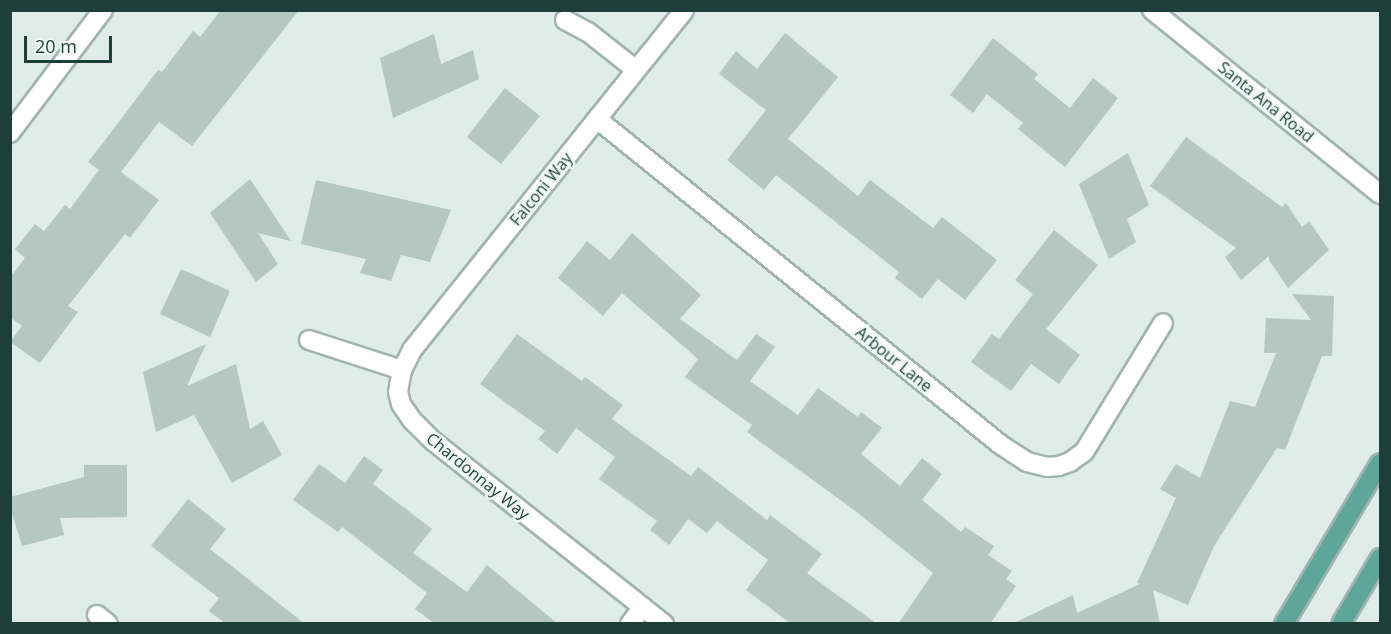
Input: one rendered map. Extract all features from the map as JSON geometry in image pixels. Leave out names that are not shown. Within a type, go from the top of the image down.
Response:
[{"type":"main road","points":[[1284,624],[1380,463]]},
{"type":"main road","points":[[1341,624],[1380,558]]},
{"type":"street","points":[[10,133],[103,10]]},
{"type":"street","name":"Falconi Way","points":[[402,370],[412,350],[684,10]]},
{"type":"street","name":"Santa Ana Road","points":[[1152,10],[1380,194]]},
{"type":"street","points":[[565,20],[588,32],[636,70]]},
{"type":"street","name":"Arbour Lane","points":[[597,119],[1001,445],[1027,462],[1047,467],[1059,466],[1070,462],[1084,452],[1163,323]]},
{"type":"street","points":[[309,340],[402,370]]},
{"type":"street","name":"Chardonnay Way","points":[[402,370],[398,392],[401,404],[412,420],[433,441],[664,624]]},
{"type":"street","points":[[630,624],[643,607]]},
{"type":"building","points":[[221,10],[299,10],[192,146],[159,122],[121,172],[159,200],[130,238],[125,234],[68,306],[78,312],[40,363],[10,342],[22,326],[10,317],[10,278],[25,258],[15,249],[35,224],[44,231],[65,205],[70,209],[99,170],[88,162],[158,70],[162,72],[193,31],[200,37]]},
{"type":"building","points":[[785,33],[838,77],[788,139],[858,196],[870,180],[933,228],[942,217],[997,260],[965,300],[938,279],[922,299],[895,278],[899,272],[776,175],[764,190],[727,160],[766,110],[719,74],[736,51],[757,69]]},
{"type":"building","points":[[434,34],[441,64],[473,50],[479,79],[393,118],[380,58]]},
{"type":"building","points":[[993,38],[1038,74],[1034,79],[1070,108],[1093,78],[1118,98],[1065,167],[1018,129],[1023,123],[987,94],[973,113],[950,95]]},
{"type":"building","points":[[505,88],[540,116],[501,164],[467,137]]},
{"type":"building","points":[[1186,137],[1282,207],[1286,203],[1302,227],[1309,221],[1329,250],[1288,288],[1269,260],[1269,256],[1241,280],[1225,257],[1236,248],[1150,186]]},
{"type":"building","points":[[1128,153],[1149,205],[1127,219],[1136,242],[1109,259],[1079,184]]},
{"type":"building","points":[[250,179],[291,241],[258,233],[278,264],[256,282],[210,213]]},
{"type":"building","points":[[316,180],[451,210],[430,262],[401,255],[391,281],[360,273],[366,259],[301,244]]},
{"type":"building","points":[[1054,230],[1098,265],[1046,329],[1080,355],[1059,384],[1031,364],[1011,391],[971,362],[992,334],[999,339],[1033,294],[1015,280]]},
{"type":"building","points":[[632,233],[701,295],[680,319],[737,360],[756,334],[775,347],[750,381],[798,415],[818,388],[858,417],[861,412],[882,428],[861,454],[900,486],[922,458],[942,474],[922,500],[961,532],[965,527],[994,546],[988,555],[1012,571],[1006,579],[1016,586],[990,624],[898,624],[933,573],[854,510],[747,432],[752,425],[685,377],[698,359],[622,293],[603,316],[558,278],[587,241],[610,260]]},
{"type":"building","points":[[181,269],[230,291],[210,337],[160,314]]},
{"type":"building","points":[[1292,294],[1334,296],[1332,356],[1322,356],[1285,450],[1277,448],[1214,546],[1188,605],[1153,590],[1160,624],[1012,624],[1073,595],[1077,613],[1140,584],[1137,583],[1176,498],[1160,489],[1176,464],[1200,478],[1230,401],[1255,407],[1276,353],[1264,353],[1266,318],[1311,320]]},
{"type":"building","points":[[517,334],[582,381],[585,377],[623,405],[612,419],[691,476],[698,467],[767,520],[770,515],[822,554],[807,573],[877,624],[791,624],[746,590],[768,560],[717,521],[707,533],[688,519],[669,545],[650,530],[657,521],[599,479],[615,457],[576,428],[557,454],[538,439],[545,431],[480,384]]},
{"type":"building","points":[[206,344],[187,386],[236,364],[250,429],[263,421],[282,455],[232,483],[194,415],[156,432],[143,372]]},
{"type":"building","points":[[364,456],[383,470],[373,484],[432,529],[413,553],[467,592],[487,565],[558,624],[435,624],[415,609],[427,593],[342,527],[338,532],[293,500],[319,464],[345,483]]},
{"type":"building","points":[[84,465],[127,465],[127,517],[60,518],[64,535],[22,546],[10,507],[10,497],[84,477]]},
{"type":"building","points":[[188,499],[226,529],[210,549],[305,624],[226,624],[209,611],[219,598],[151,546]]}]
